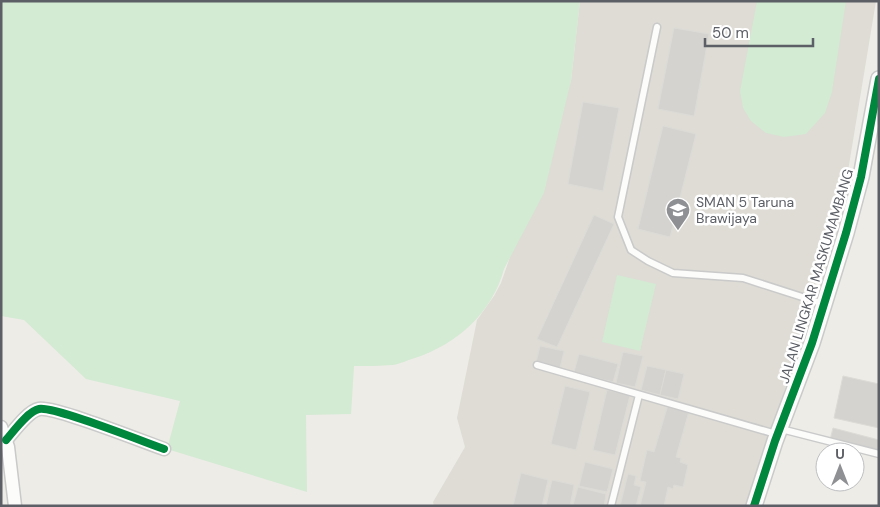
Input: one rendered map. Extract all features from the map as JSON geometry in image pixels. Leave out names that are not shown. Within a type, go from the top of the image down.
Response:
[{"type":"street","name":"JALAN LINGKAR MASKUMAMBANG","points":[[754,506],[824,304],[861,177],[879,79]]},
{"type":"street","points":[[6,440],[32,412],[40,409],[65,414],[164,449]]},
{"type":"street","points":[[1,426],[6,440],[15,506]]},
{"type":"lane","points":[[657,27],[618,216],[631,250],[672,273],[744,278],[824,304]]},
{"type":"lane","points":[[537,365],[779,432],[879,454]]},
{"type":"lane","points":[[611,506],[639,394]]},
{"type":"shaded area","name":"SMAN 5 Taruna Brawijaya","points":[[580,1],[876,1],[848,171],[751,506],[434,506],[433,502],[465,447],[457,418],[477,320],[501,283],[571,81]]},
{"type":"green space","points":[[1,1],[580,1],[571,81],[544,193],[504,269],[491,300],[471,325],[445,344],[430,352],[393,365],[354,366],[351,414],[306,415],[307,492],[167,449],[180,401],[86,379],[24,320],[1,316]]},
{"type":"green space","points":[[757,1],[846,1],[832,92],[825,113],[806,134],[784,137],[766,133],[751,121],[743,108],[740,91]]},
{"type":"green space","points":[[617,275],[656,284],[640,351],[602,342]]},
{"type":"building","points":[[674,28],[709,34],[694,116],[658,109]]},
{"type":"building","points":[[583,102],[619,108],[603,191],[568,184]]},
{"type":"building","points":[[663,126],[696,134],[670,237],[638,229]]},
{"type":"building","points":[[594,215],[614,224],[557,347],[537,339]]},
{"type":"building","points":[[540,346],[564,351],[560,368],[536,363]]},
{"type":"building","points":[[623,352],[643,356],[635,387],[616,383]]},
{"type":"building","points":[[579,354],[618,364],[613,382],[574,372]]},
{"type":"building","points":[[647,366],[666,370],[660,395],[641,390]]},
{"type":"building","points":[[666,370],[684,374],[678,399],[660,395]]},
{"type":"building","points":[[843,376],[879,384],[879,428],[834,418]]},
{"type":"building","points":[[565,386],[590,392],[576,450],[551,444]]},
{"type":"building","points":[[607,390],[630,395],[615,455],[593,450]]},
{"type":"building","points":[[668,405],[689,411],[676,457],[681,458],[680,462],[688,465],[683,487],[674,485],[673,489],[668,487],[664,506],[640,506],[646,482],[640,481],[647,450],[654,452]]},
{"type":"building","points":[[833,428],[879,440],[879,452],[865,449],[865,442],[838,442],[830,440]]},
{"type":"building","points":[[585,462],[613,469],[607,492],[579,486]]},
{"type":"building","points":[[521,473],[548,480],[542,506],[513,506]]},
{"type":"building","points":[[628,474],[636,476],[634,485],[641,487],[636,506],[620,506]]},
{"type":"building","points":[[552,480],[574,485],[570,506],[546,506]]},
{"type":"building","points":[[578,487],[606,494],[604,506],[573,505]]},
{"type":"cycle path","points":[[754,506],[775,441],[812,343],[846,233],[861,177],[879,79]]},
{"type":"cycle path","points":[[6,440],[30,414],[39,409],[80,418],[164,449]]},
{"type":"place","name":"SMAN 5 Taruna Brawijaya","points":[[678,231]]}]
